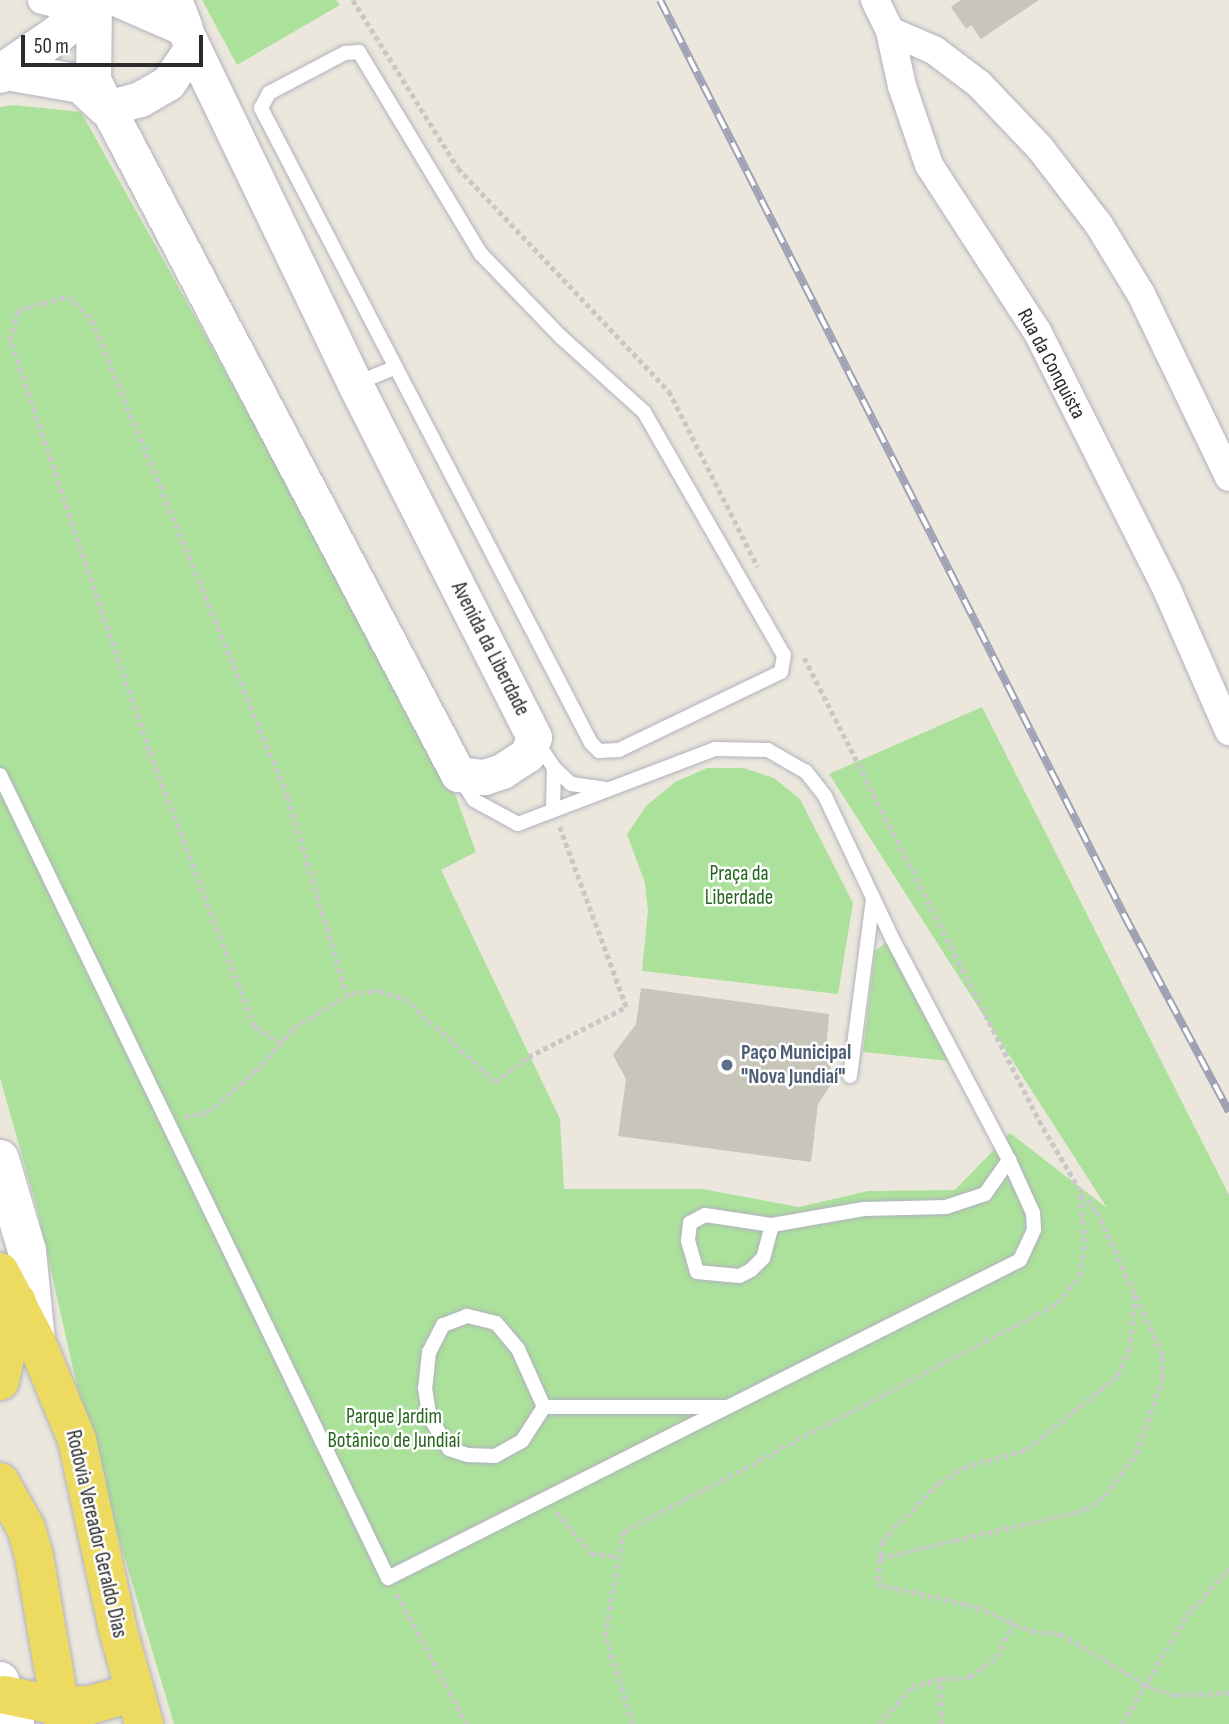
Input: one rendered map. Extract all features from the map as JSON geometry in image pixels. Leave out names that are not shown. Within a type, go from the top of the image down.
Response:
[{"type":"main road","points":[[3,72],[98,3]]},
{"type":"main road","points":[[3,72],[81,84],[107,108]]},
{"type":"main road","points":[[0,1159],[27,1251],[36,1340]]},
{"type":"main road","points":[[0,1381],[8,1287]]},
{"type":"main road","name":"Rodovia Vereador Geraldo Dias","points":[[8,1287],[36,1340],[77,1440],[140,1708]]},
{"type":"main road","points":[[0,1482],[26,1528],[34,1556],[61,1715]]},
{"type":"main road","points":[[7,1700],[61,1715],[90,1705],[140,1708]]},
{"type":"street","points":[[42,0],[98,3],[183,26],[169,83],[140,99],[107,108]]},
{"type":"street","name":"Rua da Conquista","points":[[875,0],[890,32],[902,86],[929,165],[1037,331],[1168,592],[1229,731]]},
{"type":"street","points":[[98,3],[90,63],[93,80],[458,774]]},
{"type":"street","name":"Avenida da Liberdade","points":[[183,26],[355,384],[534,737],[527,755],[502,771],[484,777],[458,774]]},
{"type":"street","points":[[890,32],[933,50],[979,84],[1040,148],[1099,225],[1140,294],[1229,477]]},
{"type":"lane","points":[[351,51],[363,57],[481,254],[553,330],[644,412],[784,656],[781,672],[619,750],[599,751],[580,723],[396,367],[261,108],[270,93],[351,51]]},
{"type":"lane","points":[[355,384],[396,367]]},
{"type":"lane","points":[[534,737],[554,768],[571,784],[595,790],[621,788]]},
{"type":"lane","points":[[0,775],[388,1578],[1020,1260],[1034,1230],[1033,1213],[1009,1160],[873,896],[825,796],[806,772],[783,756],[742,747],[715,750],[621,788],[518,824],[474,800],[458,774]]},
{"type":"lane","points":[[554,768],[554,810]]},
{"type":"lane","points":[[850,1076],[873,896]]},
{"type":"lane","points":[[772,1225],[767,1251],[751,1270],[739,1276],[697,1272],[688,1240],[690,1223],[705,1215],[772,1225],[864,1209],[946,1207],[985,1194],[1009,1160]]},
{"type":"lane","points":[[467,1316],[496,1323],[518,1349],[544,1407],[522,1441],[495,1456],[449,1449],[430,1418],[425,1388],[429,1352],[443,1325],[467,1316]]},
{"type":"lane","points":[[544,1407],[732,1406]]},
{"type":"path","points":[[281,1043],[254,1027],[149,751],[10,341],[18,310],[68,296],[92,320],[288,797],[347,995]]},
{"type":"path","points":[[167,1121],[208,1112],[294,1028],[347,995],[379,991],[404,999],[496,1082],[528,1058],[626,1007],[554,810]]},
{"type":"path","points":[[880,1559],[1085,1510],[1105,1496],[1136,1454],[1162,1379],[1162,1355],[1097,1210],[1080,1191],[1041,1125]]},
{"type":"path","points":[[634,1724],[605,1636],[623,1532],[1059,1303],[1080,1276],[1084,1242],[1080,1191]]},
{"type":"path","points":[[1135,1295],[1130,1348],[1117,1377],[1025,1451],[966,1467],[939,1483],[883,1542],[878,1584],[976,1608],[1012,1624],[1061,1634],[1146,1685],[1174,1695],[1229,1693]]},
{"type":"path","points":[[540,1503],[556,1512],[592,1553],[619,1558]]},
{"type":"path","points":[[1227,1570],[1229,1578]]},
{"type":"path","points":[[1122,1724],[1187,1615],[1227,1570]]},
{"type":"path","points":[[388,1578],[467,1724]]},
{"type":"path","points":[[878,1724],[911,1687],[940,1679],[970,1676],[997,1657],[1012,1624]]},
{"type":"path","points":[[940,1679],[941,1724]]},
{"type":"green space","points":[[202,0],[336,0],[340,5],[237,65]]},
{"type":"green space","name":"Parque Jardim Botânico de Jundiaí","points":[[13,105],[81,112],[445,766],[476,852],[441,870],[560,1119],[564,1189],[702,1189],[799,1207],[868,1191],[955,1190],[1010,1133],[1107,1208],[829,774],[982,707],[1229,1195],[1229,1724],[174,1724],[87,1431],[37,1208],[0,1078],[0,107]]},
{"type":"green space","name":"Praça da Liberdade","points":[[707,768],[743,768],[774,778],[800,799],[853,903],[838,994],[642,971],[648,911],[645,883],[627,834],[647,805],[675,782]]},
{"type":"green space","points":[[892,938],[949,1061],[863,1052],[875,951]]},
{"type":"building","points":[[961,0],[1039,0],[981,39],[971,25],[966,29],[951,7]]},
{"type":"building","points":[[641,988],[829,1014],[826,1052],[834,1080],[818,1104],[811,1162],[618,1136],[626,1079],[613,1055],[636,1024]]},
{"type":"railway","points":[[660,0],[1124,915],[1229,1112]]},
{"type":"place","name":"Paço Municipal \"Nova Jundiaí\"","points":[[727,1065]]}]
